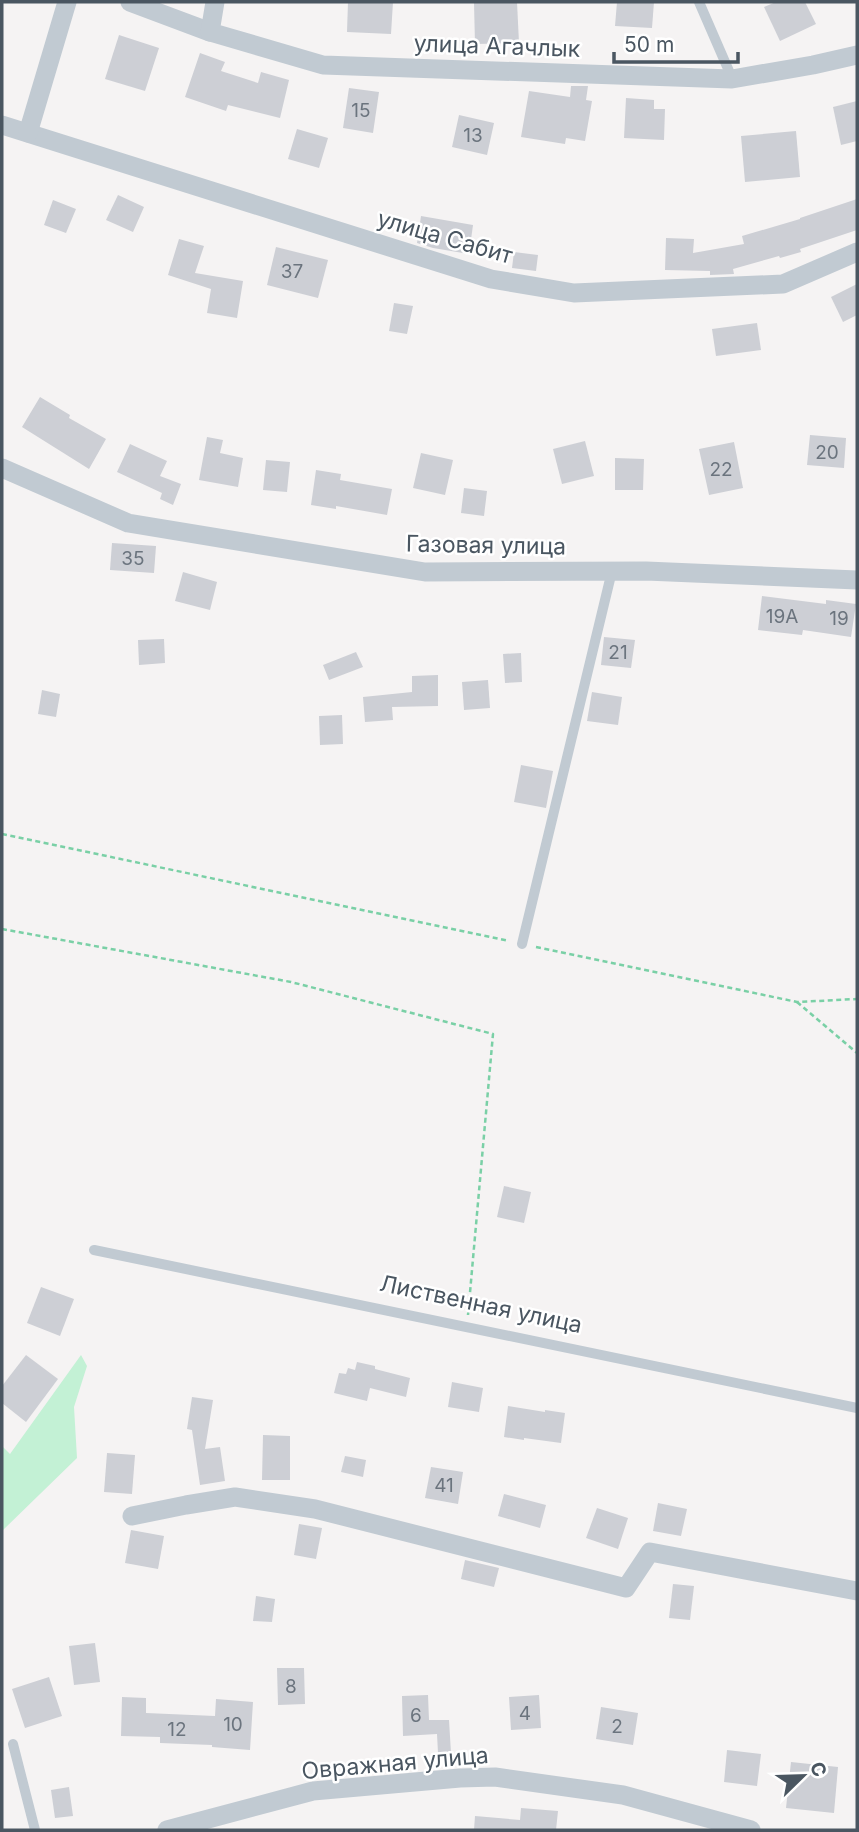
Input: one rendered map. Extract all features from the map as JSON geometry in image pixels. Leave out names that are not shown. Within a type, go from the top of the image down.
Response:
[{"type":"street","points":[[28,133],[67,2]]},
{"type":"street","name":"улица Агачлык","points":[[130,2],[210,32],[323,65],[732,79],[857,55]]},
{"type":"street","points":[[210,32],[215,2]]},
{"type":"street","name":"улица Сабит","points":[[2,125],[491,279],[574,293],[783,284],[857,252]]},
{"type":"street","name":"Газовая улица","points":[[2,468],[128,523],[425,572],[646,571],[857,580]]},
{"type":"street","points":[[132,1517],[235,1497],[315,1509],[626,1588],[650,1552],[857,1591]]},
{"type":"street","name":"Овражная улица","points":[[167,1830],[313,1791],[495,1777],[623,1795],[751,1830]]},
{"type":"lane","points":[[699,2],[732,79]]},
{"type":"lane","points":[[522,944],[612,571]]},
{"type":"lane","name":"Лиственная улица","points":[[94,1250],[857,1408]]},
{"type":"lane","points":[[13,1744],[35,1830]]},
{"type":"path","points":[[2,834],[797,1002],[857,999]]},
{"type":"path","points":[[2,929],[291,982],[493,1034],[467,1326]]},
{"type":"path","points":[[797,1002],[857,1053]]},
{"type":"green space","points":[[81,1355],[87,1366],[74,1407],[77,1458],[2,1531],[2,1446],[10,1454]]},
{"type":"building","points":[[348,2],[393,2],[391,34],[347,32]]},
{"type":"building","points":[[517,2],[519,43],[475,44],[474,3]]},
{"type":"building","points":[[617,2],[654,2],[652,28],[615,26]]},
{"type":"building","points":[[776,2],[805,2],[816,24],[780,41],[764,7]]},
{"type":"building","points":[[119,35],[159,48],[145,91],[105,79]]},
{"type":"building","points":[[200,53],[225,62],[221,71],[258,83],[261,72],[289,80],[280,118],[228,105],[226,111],[185,97]]},
{"type":"building","points":[[571,86],[588,86],[586,100],[592,101],[585,141],[566,138],[565,144],[521,137],[529,91],[570,97]]},
{"type":"building","points":[[349,88],[379,92],[373,133],[343,128]]},
{"type":"building","points":[[626,98],[654,100],[654,109],[665,109],[664,140],[624,138]]},
{"type":"building","points":[[857,101],[857,141],[841,145],[833,107]]},
{"type":"building","points":[[459,115],[494,123],[487,155],[452,147]]},
{"type":"building","points":[[297,129],[328,138],[319,168],[288,159]]},
{"type":"building","points":[[796,131],[800,177],[745,182],[741,136]]},
{"type":"building","points":[[118,195],[144,207],[133,232],[106,220]]},
{"type":"building","points":[[857,199],[857,230],[800,249],[801,252],[733,269],[734,274],[710,275],[710,271],[665,270],[666,238],[694,239],[693,253],[744,244],[742,236]]},
{"type":"building","points":[[53,200],[76,209],[66,233],[44,225]]},
{"type":"building","points":[[421,216],[473,225],[469,254],[417,243]]},
{"type":"building","points":[[179,239],[204,246],[195,273],[243,281],[237,318],[207,313],[211,289],[168,275]]},
{"type":"building","points":[[276,247],[328,260],[318,298],[267,285]]},
{"type":"building","points":[[514,252],[538,255],[536,271],[512,268]]},
{"type":"building","points":[[857,284],[857,315],[843,322],[831,297]]},
{"type":"building","points":[[394,303],[413,306],[407,334],[389,331]]},
{"type":"building","points":[[757,323],[761,350],[716,356],[712,329]]},
{"type":"building","points":[[40,397],[70,415],[69,418],[106,439],[89,469],[22,427]]},
{"type":"building","points":[[810,435],[846,438],[844,468],[807,465]]},
{"type":"building","points":[[207,437],[223,440],[220,453],[243,458],[238,487],[199,480]]},
{"type":"building","points":[[585,441],[594,476],[562,484],[553,449]]},
{"type":"building","points":[[734,442],[743,488],[709,495],[699,449]]},
{"type":"building","points":[[130,444],[167,461],[160,476],[181,484],[173,505],[160,499],[162,493],[117,472]]},
{"type":"building","points":[[421,453],[453,460],[445,495],[413,488]]},
{"type":"building","points":[[615,458],[644,459],[643,490],[615,490]]},
{"type":"building","points":[[266,460],[290,462],[287,492],[263,490]]},
{"type":"building","points":[[316,470],[341,474],[340,480],[392,489],[387,515],[336,506],[336,509],[311,505]]},
{"type":"building","points":[[464,488],[487,491],[484,516],[461,513]]},
{"type":"building","points":[[112,543],[156,546],[154,573],[110,570]]},
{"type":"building","points":[[183,572],[217,582],[210,610],[175,601]]},
{"type":"building","points":[[762,596],[826,604],[826,600],[856,604],[851,637],[803,630],[802,635],[758,630]]},
{"type":"building","points":[[604,637],[635,640],[631,668],[601,665]]},
{"type":"building","points":[[164,639],[165,663],[139,665],[138,640]]},
{"type":"building","points":[[356,652],[363,667],[329,680],[323,665]]},
{"type":"building","points":[[521,653],[522,682],[505,683],[503,654]]},
{"type":"building","points":[[438,675],[438,706],[392,707],[393,720],[365,722],[363,697],[412,692],[412,676]]},
{"type":"building","points":[[488,680],[490,708],[464,710],[462,682]]},
{"type":"building","points":[[42,690],[60,694],[56,717],[38,714]]},
{"type":"building","points":[[592,692],[622,697],[618,725],[587,721]]},
{"type":"building","points":[[342,715],[343,744],[320,745],[319,716]]},
{"type":"building","points":[[521,765],[553,771],[546,808],[514,802]]},
{"type":"building","points":[[504,1186],[531,1192],[524,1223],[497,1217]]},
{"type":"building","points":[[41,1287],[74,1299],[60,1336],[27,1323]]},
{"type":"building","points":[[26,1355],[58,1379],[26,1422],[2,1403],[2,1386]]},
{"type":"building","points":[[357,1362],[410,1378],[406,1397],[370,1388],[367,1401],[334,1393],[339,1373],[346,1374],[348,1368],[355,1370]]},
{"type":"building","points":[[452,1382],[483,1388],[479,1412],[448,1407]]},
{"type":"building","points":[[192,1397],[213,1400],[205,1449],[220,1447],[225,1481],[200,1485],[192,1430],[187,1429]]},
{"type":"building","points":[[508,1406],[565,1413],[561,1443],[504,1437]]},
{"type":"building","points":[[263,1435],[290,1436],[290,1480],[262,1480]]},
{"type":"building","points":[[107,1453],[135,1455],[132,1494],[104,1492]]},
{"type":"building","points":[[345,1456],[366,1460],[363,1477],[341,1472]]},
{"type":"building","points":[[431,1467],[463,1472],[458,1504],[425,1498]]},
{"type":"building","points":[[504,1494],[546,1505],[540,1528],[498,1516]]},
{"type":"building","points":[[658,1503],[687,1509],[681,1536],[653,1531]]},
{"type":"building","points":[[597,1508],[628,1518],[618,1549],[586,1538]]},
{"type":"building","points":[[299,1524],[322,1528],[316,1559],[294,1555]]},
{"type":"building","points":[[131,1530],[164,1536],[158,1569],[125,1563]]},
{"type":"building","points":[[465,1560],[499,1568],[494,1587],[461,1579]]},
{"type":"building","points":[[673,1584],[694,1586],[690,1620],[669,1618]]},
{"type":"building","points":[[256,1596],[275,1599],[272,1622],[253,1621]]},
{"type":"building","points":[[95,1643],[100,1682],[74,1685],[69,1646]]},
{"type":"building","points":[[277,1668],[304,1668],[305,1704],[278,1705]]},
{"type":"building","points":[[49,1677],[62,1716],[25,1728],[12,1689]]},
{"type":"building","points":[[428,1695],[429,1720],[449,1720],[451,1753],[438,1753],[437,1734],[403,1736],[402,1696]]},
{"type":"building","points":[[539,1695],[541,1728],[511,1730],[509,1697]]},
{"type":"building","points":[[122,1697],[146,1698],[146,1713],[215,1716],[216,1699],[253,1702],[250,1750],[160,1743],[160,1737],[121,1736]]},
{"type":"building","points":[[601,1707],[638,1713],[633,1745],[596,1739]]},
{"type":"building","points":[[727,1750],[761,1754],[757,1786],[724,1782]]},
{"type":"building","points":[[791,1762],[838,1767],[834,1813],[786,1808]]},
{"type":"building","points":[[69,1787],[73,1816],[55,1818],[51,1790]]},
{"type":"building","points":[[521,1808],[558,1811],[556,1830],[474,1830],[475,1816],[520,1820]]}]
